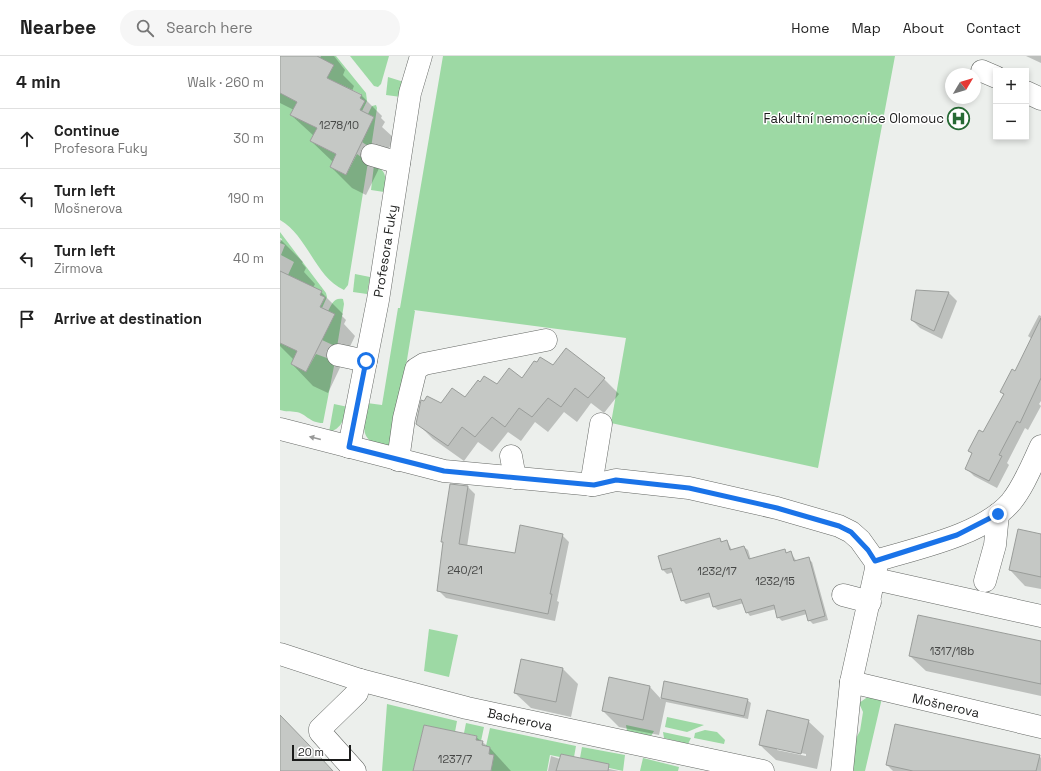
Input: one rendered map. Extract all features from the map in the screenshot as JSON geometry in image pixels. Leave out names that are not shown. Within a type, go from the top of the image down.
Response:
[{"type":"street","name":"Profesora Fuky","points":[[349,447],[366,361],[410,93],[421,56]]},
{"type":"street","points":[[1029,93],[1041,99]]},
{"type":"street","points":[[372,156],[399,163]]},
{"type":"street","points":[[398,460],[404,418],[416,369],[424,364],[546,340]]},
{"type":"street","points":[[338,355],[366,361]]},
{"type":"street","points":[[591,485],[601,424]]},
{"type":"street","points":[[280,429],[444,471],[591,485],[616,480],[681,488],[777,508],[839,526],[851,532],[868,550],[875,570],[870,602],[851,682],[842,771]]},
{"type":"street","points":[[875,570],[957,535],[998,514],[1019,491],[1041,446]]},
{"type":"street","points":[[511,456],[515,478]]},
{"type":"street","points":[[985,581],[994,545],[998,514]]},
{"type":"street","points":[[875,570],[1041,616]]},
{"type":"street","points":[[843,595],[870,602]]},
{"type":"street","name":"Bacherova","points":[[280,654],[360,680],[467,708],[763,771]]},
{"type":"street","points":[[355,771],[320,732],[320,729],[357,693],[360,680]]},
{"type":"street","name":"Mošnerova","points":[[851,682],[1041,727]]},
{"type":"green space","points":[[321,56],[336,56],[366,93],[367,101],[362,111],[360,110],[365,101],[360,98],[361,94],[327,78],[334,65],[320,58]]},
{"type":"green space","points":[[350,56],[389,56],[381,84],[378,87],[374,86]]},
{"type":"green space","points":[[443,56],[895,56],[818,468],[611,423],[626,338],[414,310],[392,451],[374,443],[369,439],[364,429],[367,403],[382,405]]},
{"type":"green space","points":[[388,77],[404,82],[401,97],[386,95]]},
{"type":"green space","points":[[280,93],[297,102],[290,115],[317,128],[310,141],[336,154],[330,167],[346,175],[357,154],[368,162],[348,285],[344,290],[334,284],[326,276],[298,236],[290,227],[280,220]]},
{"type":"green space","points":[[376,105],[377,108],[371,148],[362,142],[374,117],[368,114],[372,106]]},
{"type":"green space","points":[[374,165],[379,167],[384,173],[384,192],[371,190]]},
{"type":"green space","points":[[280,232],[326,293],[327,297],[322,308],[320,307],[325,298],[320,295],[321,291],[288,275],[294,262],[281,255],[285,245],[280,243],[282,239],[280,238]]},
{"type":"green space","points":[[355,274],[370,277],[367,294],[353,292]]},
{"type":"green space","points":[[343,299],[344,304],[337,347],[322,340],[334,314],[328,311],[335,300]]},
{"type":"green space","points":[[280,343],[297,351],[291,364],[306,372],[316,354],[335,361],[323,423],[318,423],[299,413],[280,410]]},
{"type":"green space","points":[[334,404],[348,407],[340,426],[329,432]]},
{"type":"green space","points":[[429,629],[458,635],[449,677],[424,671]]},
{"type":"green space","points":[[869,696],[882,698],[865,771],[854,771],[852,766],[854,742],[860,731],[863,712],[859,703]]},
{"type":"green space","points":[[387,704],[457,721],[455,732],[424,725],[413,771],[382,771]]},
{"type":"green space","points":[[667,717],[704,725],[687,732],[665,727]]},
{"type":"green space","points":[[466,723],[484,727],[481,741],[476,740],[477,736],[464,733]]},
{"type":"green space","points":[[626,725],[654,731],[651,736],[627,731]]},
{"type":"green space","points":[[490,728],[576,746],[574,757],[561,754],[560,757],[550,755],[547,771],[491,771],[494,756],[489,754],[490,747],[486,746]]},
{"type":"green space","points":[[705,730],[717,732],[725,740],[724,744],[694,738],[695,733]]},
{"type":"green space","points":[[663,732],[691,738],[688,744],[664,738]]},
{"type":"green space","points":[[582,747],[625,755],[623,771],[591,764],[592,761],[580,758]]},
{"type":"green space","points":[[643,758],[679,767],[678,771],[640,771]]},
{"type":"building","points":[[280,56],[317,56],[334,65],[327,78],[362,95],[360,98],[365,101],[360,110],[374,117],[346,175],[330,167],[336,154],[310,141],[317,128],[290,115],[297,102],[280,93]]},
{"type":"building","points":[[280,271],[322,291],[320,295],[325,297],[320,307],[335,314],[306,372],[291,364],[297,351],[280,343]]},
{"type":"building","points":[[916,290],[949,292],[934,331],[911,320]]},
{"type":"building","points":[[1041,318],[1041,378],[1020,423],[1017,421],[999,455],[1002,456],[989,481],[965,469],[972,453],[968,451],[979,430],[983,432],[1004,394],[1000,392],[1012,369],[1015,371]]},
{"type":"building","points":[[566,348],[605,378],[588,398],[575,388],[561,407],[548,398],[532,417],[519,408],[505,427],[492,417],[475,437],[462,427],[448,446],[416,424],[421,400],[424,401],[427,396],[441,403],[452,388],[465,397],[478,380],[480,382],[484,376],[497,384],[509,368],[522,378],[534,361],[537,362],[540,357],[553,365]]},
{"type":"building","points":[[450,484],[468,486],[459,544],[515,553],[520,525],[563,534],[550,594],[552,594],[548,614],[437,591],[443,542],[441,542]]},
{"type":"building","points":[[1018,529],[1041,534],[1041,577],[1009,570]]},
{"type":"building","points":[[720,538],[721,542],[727,540],[730,550],[744,546],[749,559],[785,549],[786,553],[791,551],[794,561],[809,557],[825,616],[808,621],[805,610],[777,618],[774,605],[746,613],[741,599],[713,607],[709,593],[681,601],[671,568],[662,570],[658,556]]},
{"type":"building","points":[[918,615],[1041,641],[1041,684],[909,656]]},
{"type":"building","points":[[521,659],[563,668],[556,702],[514,693]]},
{"type":"building","points":[[609,677],[650,686],[643,720],[602,711]]},
{"type":"building","points":[[664,681],[748,699],[744,716],[661,698]]},
{"type":"building","points":[[767,710],[809,720],[801,754],[759,745]]},
{"type":"building","points":[[280,715],[308,744],[333,771],[280,771]]},
{"type":"building","points":[[895,724],[1040,755],[1036,771],[913,771],[886,765]]},
{"type":"building","points":[[424,725],[477,736],[476,740],[483,741],[482,745],[490,747],[489,754],[494,755],[491,771],[413,771]]},
{"type":"building","points":[[561,754],[609,764],[608,771],[556,771]]},
{"type":"place","name":"Fakultní nemocnice Olomouc","points":[[959,118]]},
{"type":"route","points":[[366,361],[349,447],[444,471],[594,485],[616,480],[689,488],[777,508],[839,526],[851,532],[860,540],[875,561],[957,535],[976,527],[998,514]]}]
